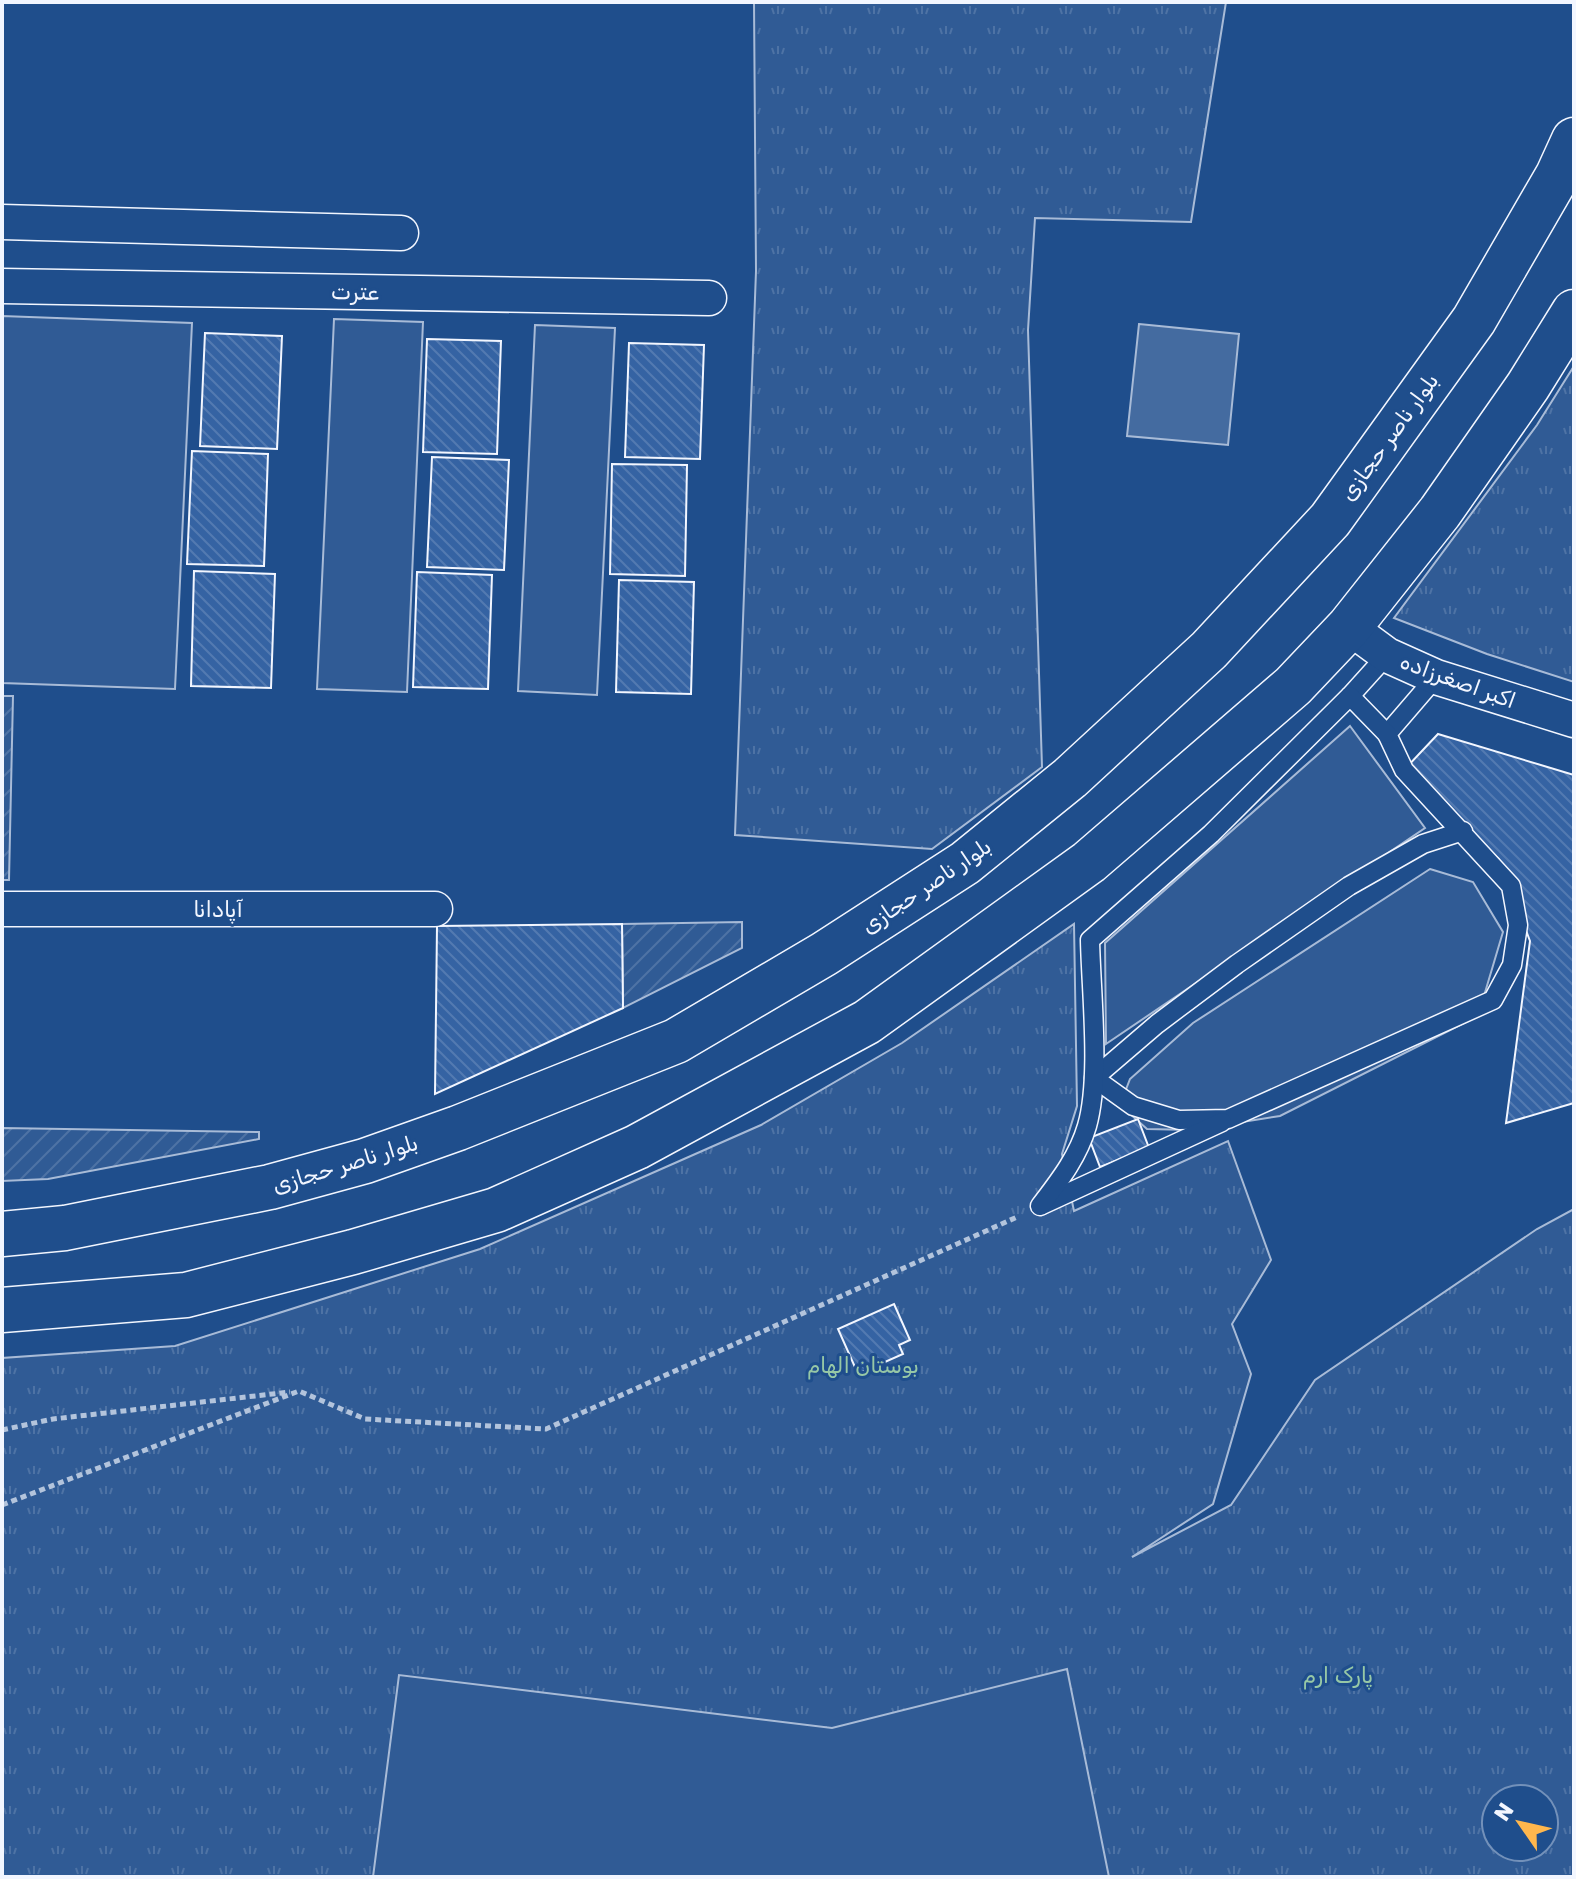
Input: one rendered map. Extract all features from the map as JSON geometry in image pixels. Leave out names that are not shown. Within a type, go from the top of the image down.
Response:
[{"type":"main road","name":"بلوار ناصر حجازی","points":[[2,1234],[65,1228],[270,1187],[365,1161],[458,1128],[676,1041],[824,954],[965,863],[1070,778],[1209,650],[1330,520],[1474,320],[1558,175],[1574,140]]},
{"type":"main road","points":[[2,1310],[186,1295],[496,1210],[637,1147],[867,1022],[1089,862],[1293,686],[1349,627],[1440,512],[1528,386],[1574,312]]},
{"type":"street","points":[[2,222],[401,233]]},
{"type":"street","name":"عترت","points":[[2,286],[709,298]]},
{"type":"street","name":"اکبر اصغرزاده","points":[[1349,627],[1387,655],[1436,677],[1574,720]]},
{"type":"street","name":"آپادانا","points":[[2,909],[435,909]]},
{"type":"lane","points":[[1040,1206],[1069,1169],[1087,1126],[1094,1078],[1090,940],[1211,834],[1387,655]]},
{"type":"lane","points":[[1387,734],[1436,677]]},
{"type":"lane","points":[[1040,1206],[1493,1000],[1512,965],[1518,925],[1511,886],[1404,770],[1387,734],[1350,696]]},
{"type":"lane","points":[[1094,1078],[1192,998],[1349,886],[1423,844],[1463,831]]},
{"type":"lane","points":[[1094,1078],[1133,1106],[1179,1120],[1228,1119]]},
{"type":"path","points":[[2,1430],[53,1419],[299,1391],[365,1419],[546,1429],[1040,1206]]},
{"type":"path","points":[[2,1505],[299,1391]]},
{"type":"green space","points":[[754,2],[1226,2],[1191,222],[1035,218],[1028,330],[1042,767],[932,849],[735,835],[756,271]]},
{"type":"green space","points":[[1574,366],[1574,682],[1487,654],[1394,618],[1537,425]]},
{"type":"green space","points":[[2,696],[13,696],[9,880],[2,880]]},
{"type":"green space","points":[[742,922],[742,948],[623,1008],[622,924]]},
{"type":"green space","points":[[1074,924],[1077,1106],[1062,1154],[1074,1211],[1228,1141],[1271,1260],[1232,1324],[1251,1374],[1213,1504],[1132,1557],[1231,1505],[1315,1380],[1537,1229],[1574,1209],[1574,1877],[2,1877],[2,1358],[175,1346],[480,1249],[761,1125],[902,1043]]},
{"type":"green space","points":[[2,1128],[259,1132],[259,1139],[48,1179],[2,1181]]},
{"type":"shaded area","points":[[2,316],[192,323],[175,689],[2,683]]},
{"type":"shaded area","points":[[334,319],[423,322],[407,692],[317,689]]},
{"type":"shaded area","points":[[1139,324],[1239,334],[1228,445],[1127,436]]},
{"type":"shaded area","points":[[535,325],[615,328],[597,695],[518,691]]},
{"type":"shaded area","points":[[1350,726],[1425,828],[1106,1044],[1105,943]]},
{"type":"shaded area","points":[[1430,869],[1473,882],[1503,932],[1478,1016],[1280,1116],[1192,1130],[1147,1129],[1120,1105],[1130,1079],[1193,1023]]},
{"type":"shaded area","points":[[1067,1669],[1109,1877],[373,1877],[399,1675],[832,1728]]},
{"type":"building","points":[[205,333],[282,336],[277,449],[200,446]]},
{"type":"building","points":[[427,339],[501,341],[497,454],[423,452]]},
{"type":"building","points":[[629,343],[704,345],[700,459],[625,457]]},
{"type":"building","points":[[192,451],[268,454],[264,566],[187,564]]},
{"type":"building","points":[[432,457],[509,460],[504,570],[427,567]]},
{"type":"building","points":[[612,464],[687,465],[685,576],[610,574]]},
{"type":"building","points":[[194,571],[275,574],[271,688],[191,686]]},
{"type":"building","points":[[417,572],[492,575],[488,689],[413,687]]},
{"type":"building","points":[[619,580],[694,582],[691,694],[616,692]]},
{"type":"building","points":[[1438,734],[1574,775],[1574,1103],[1506,1123],[1530,941],[1499,859],[1404,770]]},
{"type":"building","points":[[622,924],[623,1008],[435,1094],[437,926]]},
{"type":"building","points":[[1138,1119],[1149,1148],[1100,1167],[1089,1138]]},
{"type":"building","points":[[894,1304],[910,1340],[899,1345],[903,1354],[858,1374],[838,1329]]},
{"type":"park label","name":"بوستان الهام","points":[[863,1365]]},
{"type":"park label","name":"پارک ارم","points":[[1338,1675]]}]
